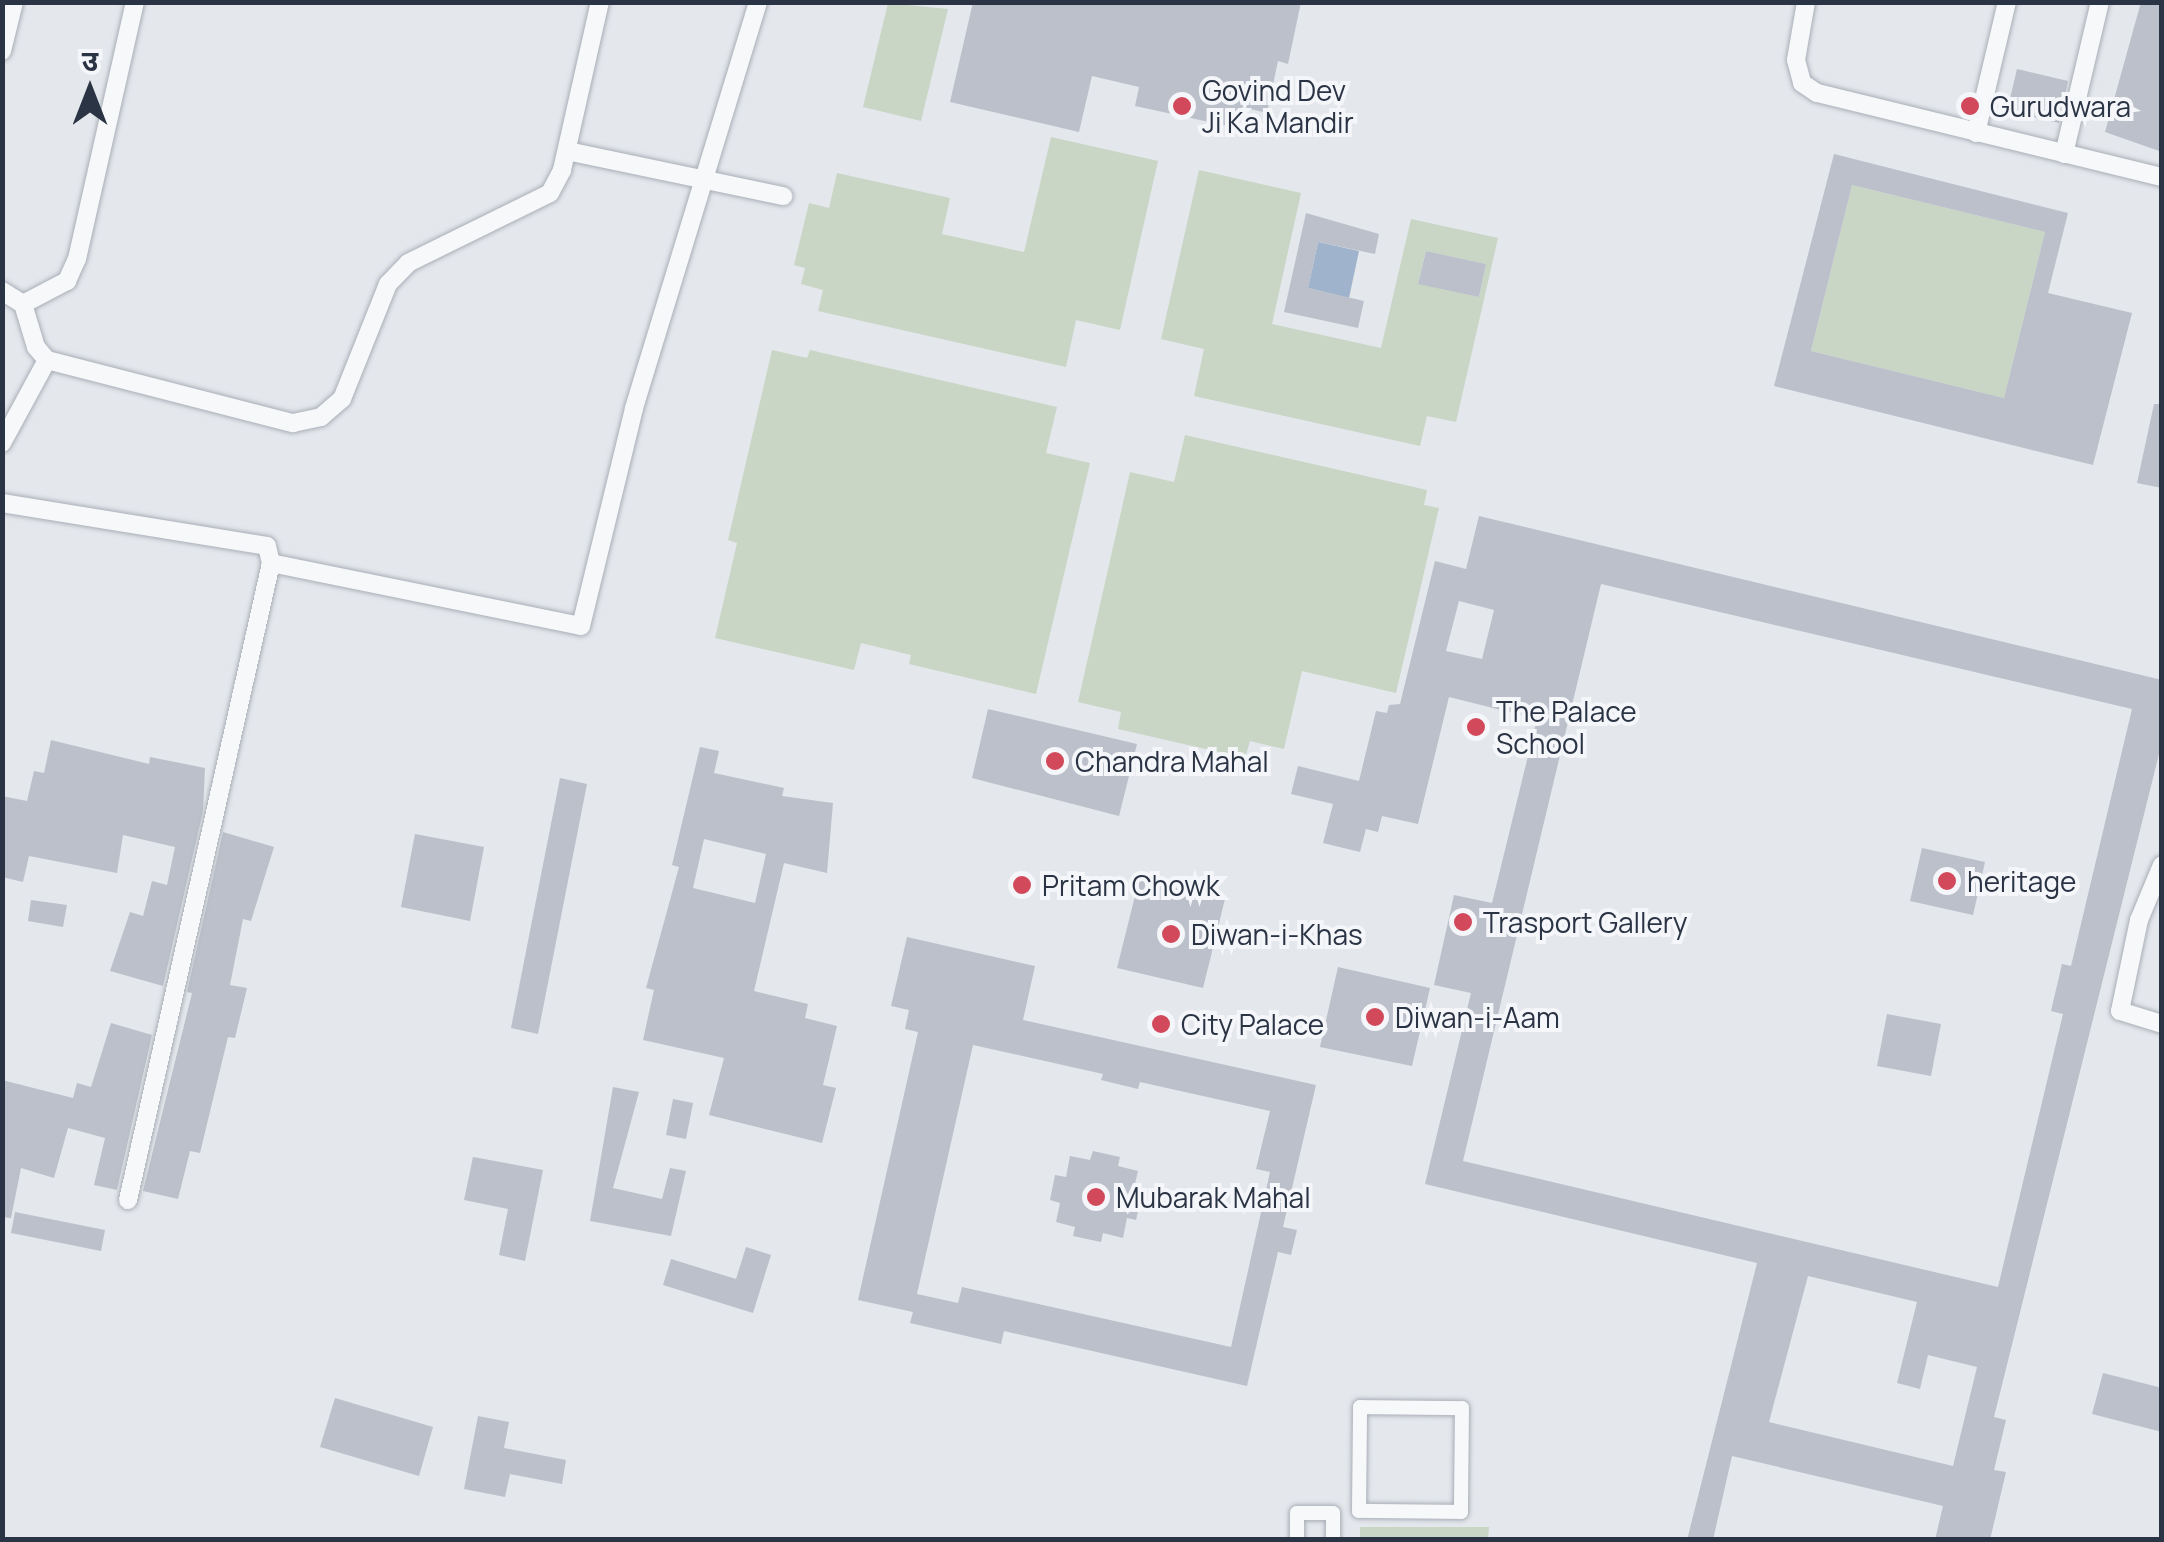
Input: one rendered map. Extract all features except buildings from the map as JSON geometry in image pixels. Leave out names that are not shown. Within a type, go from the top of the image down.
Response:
[{"type":"street","points":[[2,51],[14,2]]},
{"type":"street","points":[[24,304],[66,282],[76,260],[134,2]]},
{"type":"street","points":[[2,291],[24,304],[36,347],[47,360],[293,423],[321,417],[342,398],[388,284],[408,263],[550,193],[567,151],[600,2]]},
{"type":"street","points":[[272,564],[580,626],[634,408],[758,2]]},
{"type":"street","points":[[1806,2],[1796,60],[1802,84],[1817,94],[2162,178]]},
{"type":"street","points":[[1976,133],[2007,2]]},
{"type":"street","points":[[2064,154],[2100,2]]},
{"type":"street","points":[[567,151],[783,196]]},
{"type":"street","points":[[2,443],[47,360]]},
{"type":"street","points":[[2,503],[267,546],[272,564],[128,1200]]},
{"type":"street","points":[[2162,866],[2140,920],[2120,1011],[2162,1024]]},
{"type":"street","points":[[1360,1407],[1462,1408],[1461,1512],[1359,1511],[1360,1407]]},
{"type":"street","points":[[1297,1540],[1297,1513],[1333,1514],[1333,1540]]},
{"type":"green space","points":[[888,3],[948,9],[921,121],[863,107]]},
{"type":"green space","points":[[1051,137],[1158,161],[1120,330],[1076,320],[1066,367],[818,311],[823,290],[801,284],[805,268],[794,265],[809,203],[829,208],[837,173],[950,198],[942,234],[1024,252]]},
{"type":"green space","points":[[1199,170],[1301,193],[1272,324],[1381,348],[1411,219],[1498,238],[1456,422],[1427,416],[1420,446],[1194,396],[1204,349],[1161,339]],"holes":[[[1426,251],[1486,264],[1479,297],[1418,283]]]},
{"type":"green space","points":[[1852,185],[2045,232],[2004,398],[1811,351]]},
{"type":"green space","points":[[772,350],[807,358],[810,350],[1057,407],[1046,453],[1090,463],[1036,694],[909,664],[911,655],[861,643],[854,670],[715,638],[737,543],[728,540]]},
{"type":"green space","points":[[1185,435],[1427,490],[1424,505],[1439,508],[1396,693],[1302,671],[1284,749],[1250,741],[1245,758],[1118,729],[1121,712],[1078,702],[1130,472],[1174,482]]},
{"type":"green space","points":[[1360,1527],[1489,1527],[1488,1539],[1360,1539]]},
{"type":"water","points":[[1318,242],[1359,251],[1349,298],[1308,288]]},
{"type":"place","name":"Govind Dev Ji Ka Mandir","points":[[1182,106]]},
{"type":"place","name":"Gurudwara","points":[[1970,106]]},
{"type":"place","name":"The Palace School","points":[[1476,727]]},
{"type":"place","name":"Chandra Mahal","points":[[1055,761]]},
{"type":"place","name":"heritage","points":[[1947,881]]},
{"type":"place","name":"Pritam Chowk","points":[[1022,885]]},
{"type":"place","name":"Trasport Gallery","points":[[1463,922]]},
{"type":"place","name":"Diwan-i-Khas","points":[[1171,934]]},
{"type":"place","name":"Diwan-i-Aam","points":[[1375,1017]]},
{"type":"place","name":"City Palace","points":[[1161,1024]]},
{"type":"place","name":"Mubarak Mahal","points":[[1096,1197]]}]
